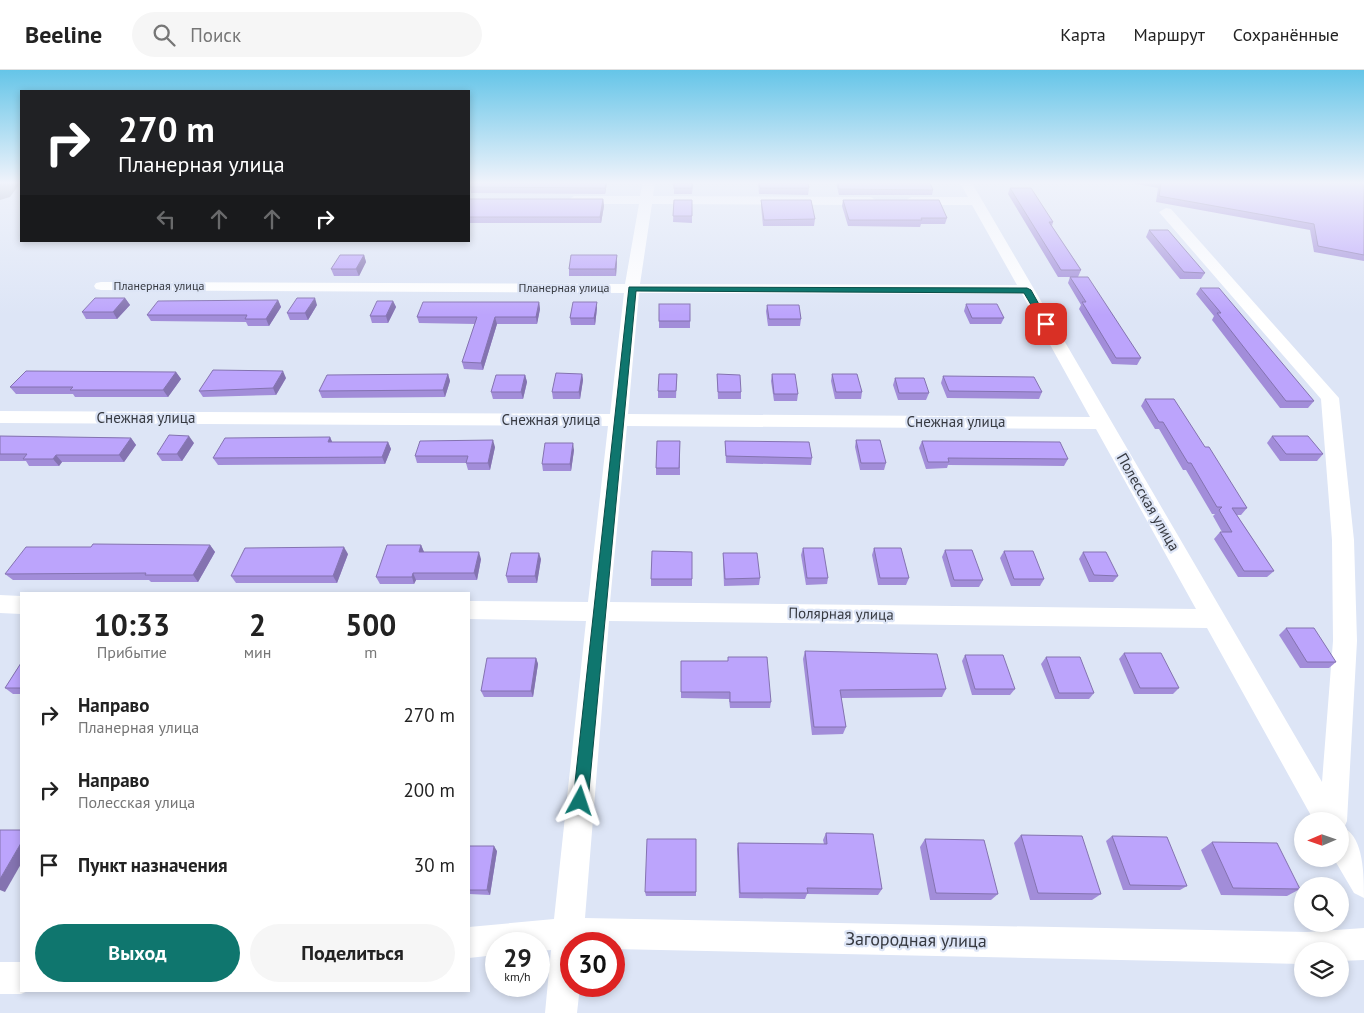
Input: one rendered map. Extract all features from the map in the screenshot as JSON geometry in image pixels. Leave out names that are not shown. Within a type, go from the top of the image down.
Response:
[{"type":"street","points":[[568,932],[618,421],[632,288],[642,227]]},
{"type":"street","name":"Полесская улица","points":[[992,227],[1324,812]]},
{"type":"street","points":[[1179,227],[1330,398],[1343,540],[1345,641],[1334,812]]},
{"type":"street","name":"Планерная улица","points":[[101,286],[1027,290]]},
{"type":"street","name":"Снежная улица","points":[[0,418],[1103,423]]},
{"type":"street","points":[[0,604],[20,605]]},
{"type":"street","name":"Полярная улица","points":[[470,610],[1214,619]]},
{"type":"street","points":[[1349,857],[1364,883]]},
{"type":"street","name":"Загородная улица","points":[[470,942],[560,935]]},
{"type":"street","name":"Загородная улица","points":[[625,935],[1297,948],[1364,944]]},
{"type":"street","points":[[0,978],[20,978]]},
{"type":"street","points":[[561,1013],[562,997]]},
{"type":"building","points":[[1034,227],[1052,227],[1081,270],[1061,270]]},
{"type":"building","points":[[1315,227],[1364,227],[1364,255],[1318,246]]},
{"type":"building","points":[[1149,230],[1168,230],[1205,273],[1184,272]]},
{"type":"building","points":[[340,255],[364,255],[356,269],[331,269]]},
{"type":"building","points":[[571,255],[617,255],[615,269],[569,269]]},
{"type":"building","points":[[1070,277],[1088,277],[1141,358],[1116,358],[1082,302],[1086,302]]},
{"type":"building","points":[[1200,288],[1219,288],[1314,401],[1286,401],[1217,313],[1221,313]]},
{"type":"building","points":[[95,298],[125,298],[113,312],[82,312]]},
{"type":"building","points":[[297,298],[315,298],[305,313],[287,313]]},
{"type":"building","points":[[278,300],[266,319],[245,319],[247,315],[147,315],[158,301]]},
{"type":"building","points":[[377,301],[393,301],[386,316],[370,316]]},
{"type":"building","points":[[423,302],[539,302],[536,317],[495,317],[481,363],[462,362],[477,317],[417,317]]},
{"type":"building","points":[[573,302],[597,302],[594,318],[570,318]]},
{"type":"building","points":[[659,304],[690,304],[690,321],[659,321]]},
{"type":"building","points":[[966,304],[997,304],[1004,318],[972,318]]},
{"type":"building","points":[[767,305],[799,305],[801,319],[769,319]]},
{"type":"building","points":[[213,370],[283,371],[273,388],[199,391]]},
{"type":"building","points":[[26,371],[176,372],[163,390],[70,390],[73,387],[10,387]]},
{"type":"building","points":[[556,373],[582,374],[579,392],[552,392]]},
{"type":"building","points":[[448,374],[443,390],[319,391],[327,375]]},
{"type":"building","points":[[659,374],[677,374],[676,391],[658,391]]},
{"type":"building","points":[[717,374],[740,375],[741,392],[718,392]]},
{"type":"building","points":[[772,374],[795,374],[798,394],[774,394]]},
{"type":"building","points":[[832,374],[857,374],[862,392],[836,392]]},
{"type":"building","points":[[496,375],[525,375],[521,392],[491,392]]},
{"type":"building","points":[[943,376],[1034,377],[1042,392],[949,391]]},
{"type":"building","points":[[895,378],[924,378],[929,393],[899,393]]},
{"type":"building","points":[[1145,399],[1174,399],[1205,447],[1209,447],[1247,508],[1232,508],[1274,571],[1244,571],[1220,532],[1232,532],[1219,510],[1222,507],[1217,507],[1191,463],[1188,463],[1163,422],[1159,422]]},
{"type":"building","points":[[169,435],[189,436],[177,454],[157,454]]},
{"type":"building","points":[[0,436],[131,438],[119,455],[56,455],[53,459],[23,459],[27,454],[0,454]]},
{"type":"building","points":[[1272,436],[1308,436],[1323,454],[1286,454]]},
{"type":"building","points":[[330,437],[328,442],[388,442],[382,457],[213,458],[225,438]]},
{"type":"building","points":[[493,440],[488,463],[466,463],[468,456],[415,456],[420,441]]},
{"type":"building","points":[[856,440],[880,440],[886,463],[861,463]]},
{"type":"building","points":[[657,441],[680,441],[679,468],[656,468]]},
{"type":"building","points":[[725,441],[809,442],[812,458],[726,456]]},
{"type":"building","points":[[922,441],[1060,442],[1068,459],[948,458],[949,462],[928,462]]},
{"type":"building","points":[[545,443],[573,443],[570,464],[542,464]]},
{"type":"building","points":[[93,544],[210,545],[193,575],[145,575],[146,573],[5,574],[26,547],[91,547]]},
{"type":"building","points":[[387,545],[421,545],[419,552],[479,552],[474,573],[413,573],[412,577],[376,577]]},
{"type":"building","points":[[344,547],[333,576],[231,576],[245,548]]},
{"type":"building","points":[[803,548],[823,548],[828,578],[807,578]]},
{"type":"building","points":[[874,548],[901,548],[909,578],[880,578]]},
{"type":"building","points":[[945,550],[972,550],[983,580],[954,580]]},
{"type":"building","points":[[652,551],[692,552],[692,579],[651,579]]},
{"type":"building","points":[[1004,551],[1033,551],[1044,579],[1014,579]]},
{"type":"building","points":[[1083,552],[1106,552],[1118,576],[1094,575]]},
{"type":"building","points":[[511,553],[539,553],[535,576],[506,576]]},
{"type":"building","points":[[723,553],[757,553],[760,578],[725,579]]},
{"type":"building","points":[[1286,628],[1314,628],[1336,662],[1307,662]]},
{"type":"building","points":[[805,651],[937,654],[946,689],[840,690],[846,727],[814,727]]},
{"type":"building","points":[[1124,653],[1161,653],[1179,688],[1140,688]]},
{"type":"building","points":[[965,655],[1003,655],[1015,689],[975,689]]},
{"type":"building","points":[[728,657],[767,657],[771,702],[730,702],[730,692],[681,692],[681,661],[728,661]]},
{"type":"building","points":[[1046,657],[1080,657],[1094,693],[1059,693]]},
{"type":"building","points":[[487,658],[536,658],[531,691],[481,691]]},
{"type":"building","points":[[20,665],[20,688],[5,688]]},
{"type":"building","points":[[0,830],[20,830],[20,845],[0,879]]},
{"type":"building","points":[[826,833],[873,834],[882,889],[807,888],[808,893],[740,893],[738,843],[827,844]]},
{"type":"building","points":[[1021,835],[1082,836],[1101,894],[1038,893]]},
{"type":"building","points":[[1112,836],[1167,837],[1187,886],[1130,885]]},
{"type":"building","points":[[647,839],[696,839],[696,892],[645,892]]},
{"type":"building","points":[[925,839],[984,840],[998,894],[936,893]]},
{"type":"building","points":[[1212,842],[1277,843],[1294,877],[1294,889],[1233,888]]},
{"type":"building","points":[[470,846],[494,846],[487,890],[470,890]]},
{"type":"route","points":[[580,801],[632,288],[1027,290],[1046,324]]}]
